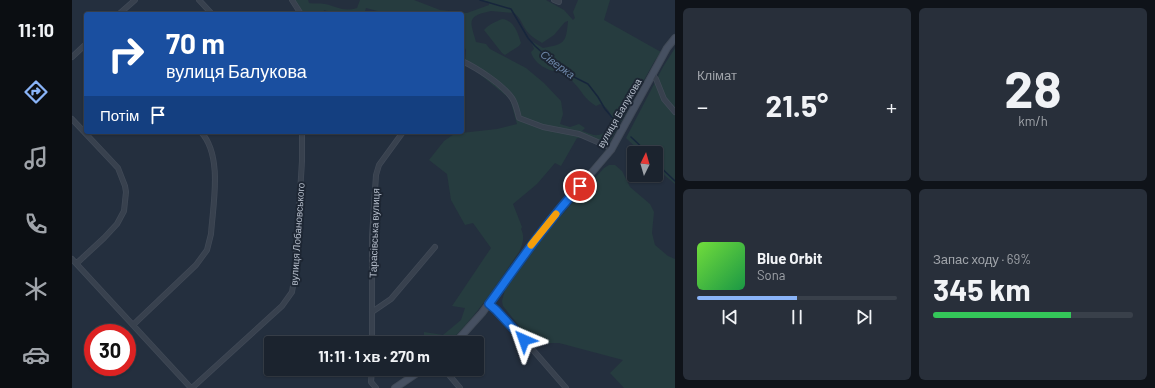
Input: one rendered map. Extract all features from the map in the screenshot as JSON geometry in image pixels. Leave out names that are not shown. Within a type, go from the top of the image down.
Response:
[{"type":"main road","name":"вулиця Балукова","points":[[462,336],[489,304],[547,225],[611,150],[652,74],[667,48],[675,38]]},
{"type":"main road","points":[[395,388],[413,376]]},
{"type":"street","points":[[121,12],[135,0]]},
{"type":"street","points":[[199,0],[210,12]]},
{"type":"street","points":[[292,0],[300,12]]},
{"type":"street","points":[[554,0],[559,2],[559,0]]},
{"type":"street","points":[[72,57],[84,46]]},
{"type":"street","points":[[464,62],[497,84],[511,97],[515,104],[519,118],[543,127],[579,134],[609,147],[611,150]]},
{"type":"street","points":[[652,74],[656,79],[664,99],[675,112]]},
{"type":"street","points":[[72,119],[84,132]]},
{"type":"street","points":[[76,263],[104,238],[116,224],[124,211],[126,192],[118,168],[86,134]]},
{"type":"street","points":[[134,324],[189,274],[202,258],[209,243],[211,234],[215,165],[209,142],[203,134]]},
{"type":"street","name":"вулиця Лобановського","points":[[191,388],[282,306],[292,292],[295,274],[300,195],[302,134]]},
{"type":"street","name":"Тарасівська вулиця","points":[[372,336],[372,237],[376,176],[379,165],[402,134]]},
{"type":"street","points":[[372,312],[391,299],[435,248]]},
{"type":"street","points":[[72,258],[132,324]]},
{"type":"street","points":[[489,304],[528,344],[566,388]]},
{"type":"street","points":[[136,328],[191,388]]},
{"type":"street","points":[[371,376],[371,382],[376,388]]},
{"type":"street","points":[[450,376],[460,388]]},
{"type":"green space","points":[[295,0],[308,0],[309,3],[325,4],[341,9],[352,9],[357,8],[360,0],[414,0],[440,10],[458,12],[381,12],[366,8],[365,12],[330,12],[324,10],[324,12],[303,12]]},
{"type":"green space","points":[[480,0],[546,0],[564,10],[573,20],[575,18],[573,12],[578,0],[610,0],[604,20],[661,52],[611,140],[608,142],[601,142],[583,134],[580,138],[577,138],[561,166],[555,163],[537,184],[513,204],[522,227],[521,229],[523,235],[519,252],[468,322],[455,336],[424,336],[424,332],[443,335],[461,320],[465,308],[452,306],[491,248],[473,223],[465,225],[451,200],[447,174],[429,160],[444,141],[454,134],[497,129],[517,124],[510,99],[465,63],[466,50],[464,46],[464,13],[489,5],[489,2]],"holes":[[[491,11],[514,13],[529,34],[542,43],[554,35],[565,22],[568,21],[565,38],[560,44],[543,48],[533,42],[532,44],[534,49],[531,52],[532,56],[546,69],[563,73],[577,86],[586,98],[596,106],[600,104],[608,109],[611,116],[611,124],[607,132],[594,135],[582,131],[585,128],[579,124],[570,127],[560,124],[563,114],[561,101],[544,83],[526,68],[490,49],[486,44],[476,42],[472,29],[472,20],[477,15]]]},
{"type":"green space","points":[[502,19],[512,24],[517,31],[521,43],[505,55],[484,30]]},
{"type":"green space","points":[[675,48],[675,184],[663,174],[663,146],[635,146],[626,138],[663,67]]},
{"type":"green space","points":[[609,165],[615,165],[622,171],[630,187],[650,204],[654,212],[652,233],[655,245],[668,256],[675,259],[675,388],[624,388],[610,373],[623,360],[559,343],[532,342],[503,306],[502,301],[505,290],[550,228],[604,168]]},
{"type":"waterway","name":"Сіверка","points":[[480,0],[511,9],[528,38],[535,46],[568,74],[588,84],[616,122]]},
{"type":"waterway","name":"Сіверка","points":[[631,137],[641,146]]},
{"type":"waterway","name":"Сіверка","points":[[663,170],[675,181]]},
{"type":"slow traffic","points":[[531,245],[556,214]]},
{"type":"route","points":[[524,340],[489,304],[534,242],[580,186]]}]
